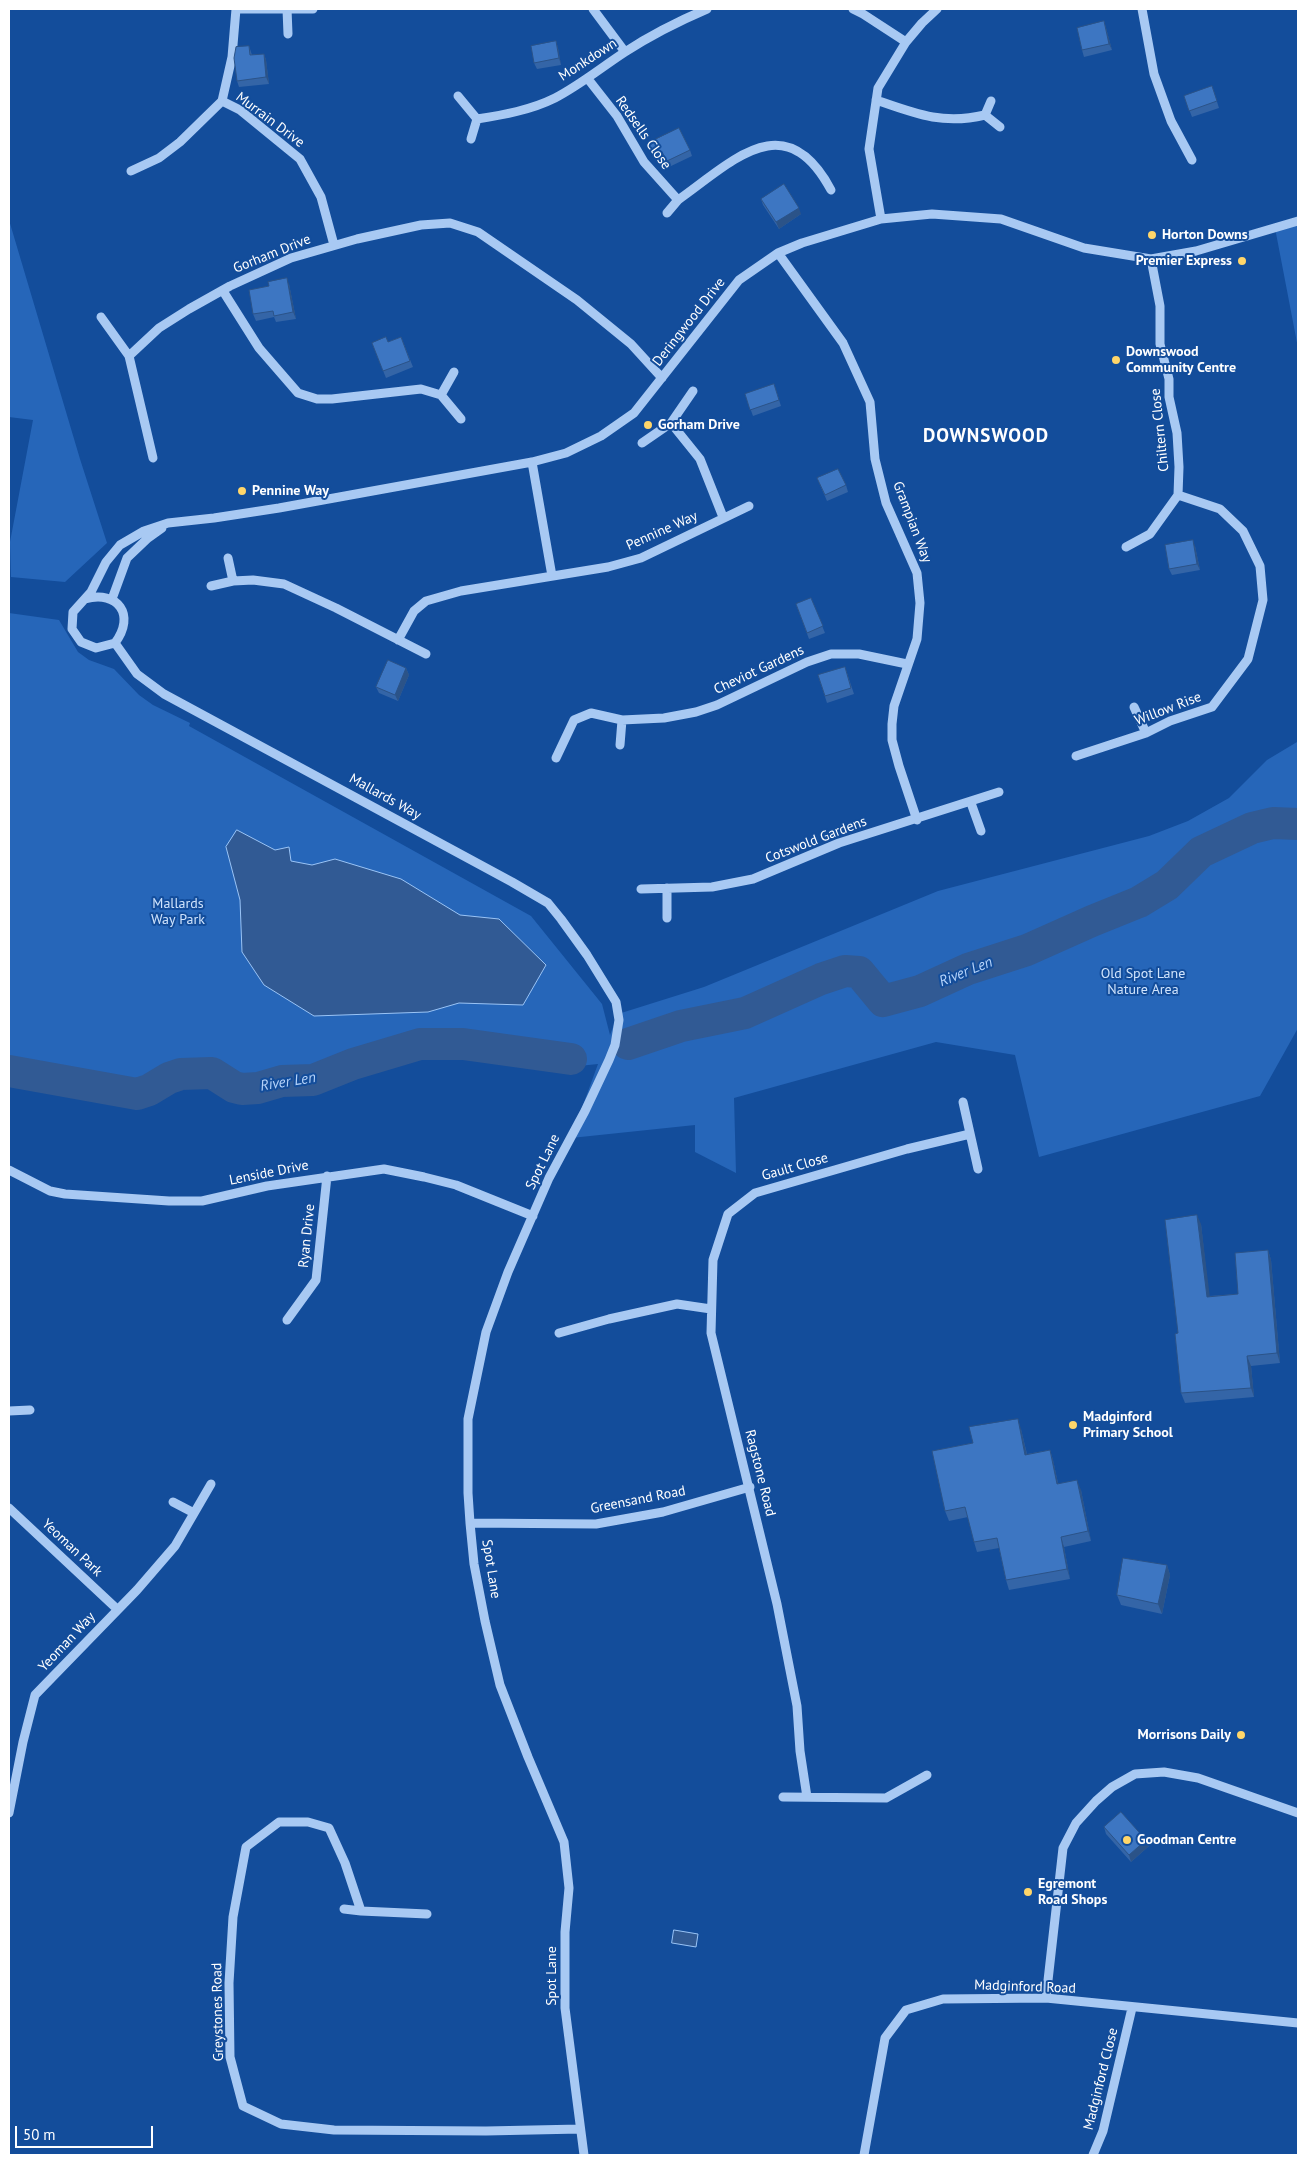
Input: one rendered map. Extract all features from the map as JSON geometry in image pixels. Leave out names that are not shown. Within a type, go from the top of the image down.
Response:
[{"type":"street","name":"Murrain Drive","points":[[131,171],[159,158],[180,142],[222,101],[232,57],[236,9],[313,9]]},
{"type":"street","points":[[287,9],[288,34]]},
{"type":"street","points":[[593,9],[625,52]]},
{"type":"street","name":"Monkdown","points":[[477,119],[503,115],[553,99],[588,79],[625,52],[678,22],[707,9]]},
{"type":"street","points":[[853,9],[906,42]]},
{"type":"street","points":[[880,219],[869,149],[878,88],[906,42],[937,9]]},
{"type":"street","points":[[1142,9],[1154,74],[1171,121],[1192,160]]},
{"type":"street","name":"Redsells Close","points":[[588,79],[616,116],[644,162],[678,200]]},
{"type":"street","points":[[458,96],[477,119],[471,139]]},
{"type":"street","points":[[876,100],[932,118],[966,119],[985,115]]},
{"type":"street","name":"Murrain Drive","points":[[222,101],[240,110],[300,159],[321,196],[334,245]]},
{"type":"street","points":[[985,115],[991,101]]},
{"type":"street","points":[[985,115],[1000,127]]},
{"type":"street","points":[[667,213],[678,200],[750,150],[769,146],[783,146],[799,151],[812,161],[822,173],[831,190]]},
{"type":"street","name":"Deringwood Drive","points":[[115,643],[96,648],[81,642],[72,628],[73,612],[85,599],[106,562],[120,545],[144,531],[168,523],[279,508],[532,462],[566,454],[601,436],[634,412],[739,280],[778,253],[802,243],[880,219],[932,214],[1001,218],[1084,248],[1151,259],[1196,251],[1298,221]]},
{"type":"street","name":"Gorham Drive","points":[[129,356],[159,328],[189,309],[291,258],[334,245],[421,226],[450,223],[478,232],[577,300],[631,344],[662,378]]},
{"type":"street","name":"Grampian Way","points":[[778,253],[843,343],[870,402],[875,459],[886,503],[917,573],[920,603],[917,639],[894,706],[892,740],[917,820]]},
{"type":"street","name":"Chiltern Close","points":[[1151,259],[1160,306],[1160,344],[1169,379],[1169,398],[1177,433],[1178,496]]},
{"type":"street","points":[[223,291],[259,348],[298,393],[317,399],[358,398],[421,390],[441,395],[461,419]]},
{"type":"street","points":[[101,317],[129,356],[153,458]]},
{"type":"street","points":[[441,395],[454,372]]},
{"type":"street","points":[[642,443],[671,422],[692,391]]},
{"type":"street","points":[[671,422],[700,459],[722,517]]},
{"type":"street","points":[[532,462],[552,576]]},
{"type":"street","points":[[1126,547],[1150,534],[1178,496]]},
{"type":"street","name":"Willow Rise","points":[[1076,756],[1146,733],[1170,721],[1212,707],[1248,659],[1263,600],[1260,566],[1243,531],[1220,509],[1178,496]]},
{"type":"street","name":"Pennine Way","points":[[398,640],[414,611],[426,601],[461,591],[608,567],[640,558],[722,517],[749,506]]},
{"type":"street","points":[[112,599],[127,558],[148,538],[168,523]]},
{"type":"street","points":[[228,558],[234,581]]},
{"type":"street","points":[[211,586],[234,581],[253,580],[284,584],[426,654]]},
{"type":"street","points":[[85,599],[98,596],[112,599],[121,607],[124,615],[122,635],[115,643]]},
{"type":"street","name":"Mallards Way","points":[[115,643],[137,674],[164,694],[548,903],[587,955],[616,1002]]},
{"type":"street","name":"Cheviot Gardens","points":[[556,758],[574,720],[590,713],[622,720],[664,718],[696,712],[717,705],[807,662],[831,654],[859,654],[907,664]]},
{"type":"street","points":[[1134,707],[1146,733]]},
{"type":"street","points":[[620,745],[622,720]]},
{"type":"street","name":"Cotswold Gardens","points":[[642,889],[712,887],[753,879],[839,843],[971,803],[1000,792]]},
{"type":"street","points":[[971,803],[981,831]]},
{"type":"street","points":[[667,888],[667,918]]},
{"type":"street","name":"Spot Lane","points":[[584,2155],[565,2008],[566,1932],[569,1888],[564,1842],[500,1685],[476,1573],[470,1523],[468,1418],[486,1332],[508,1272],[549,1178],[585,1111],[615,1045],[619,1020],[616,1002]]},
{"type":"street","points":[[963,1102],[978,1170]]},
{"type":"street","name":"Gault Close","points":[[711,1309],[712,1260],[728,1214],[755,1193],[907,1148],[970,1134]]},
{"type":"street","name":"Lenside Drive","points":[[9,1170],[50,1191],[65,1194],[169,1201],[202,1201],[267,1186],[384,1169],[456,1186],[533,1216]]},
{"type":"street","name":"Ryan Drive","points":[[287,1320],[316,1280],[327,1176]]},
{"type":"street","points":[[560,1333],[609,1319],[677,1304],[711,1309]]},
{"type":"street","name":"Ragstone Road","points":[[711,1309],[711,1333],[777,1604],[797,1706],[800,1751],[807,1797]]},
{"type":"street","points":[[9,1411],[30,1410]]},
{"type":"street","name":"Yeoman Way","points":[[9,1808],[35,1696],[136,1590],[175,1546],[211,1484]]},
{"type":"street","name":"Greensand Road","points":[[470,1523],[596,1524],[664,1512],[750,1487]]},
{"type":"street","points":[[173,1502],[194,1513]]},
{"type":"street","name":"Yeoman Park","points":[[9,1508],[117,1609]]},
{"type":"street","points":[[1046,1998],[1063,1848],[1076,1823],[1112,1787],[1135,1774],[1164,1772],[1198,1778],[1298,1813]]},
{"type":"street","points":[[783,1797],[886,1798],[927,1775]]},
{"type":"street","name":"Greystones Road","points":[[361,1911],[345,1863],[329,1828],[308,1822],[279,1822],[246,1847],[234,1917],[229,1983],[230,2057],[244,2106],[281,2124],[334,2130],[486,2131],[580,2129]]},
{"type":"street","points":[[344,1909],[427,1914]]},
{"type":"street","name":"Madginford Road","points":[[864,2155],[884,2038],[906,2010],[943,1999],[1046,1998],[1298,2023]]},
{"type":"street","name":"Madginford Close","points":[[1093,2155],[1104,2131],[1132,2008]]},
{"type":"green space","points":[[9,220],[107,543],[65,582],[11,577],[10,542],[33,420],[9,417]]},
{"type":"green space","points":[[1298,221],[1298,348],[1275,228]]},
{"type":"green space","points":[[9,613],[59,620],[78,652],[89,660],[114,669],[139,695],[153,705],[190,723],[189,726],[531,916],[602,1004],[610,1035],[618,1014],[704,987],[938,891],[1149,836],[1188,821],[1229,798],[1267,760],[1297,742],[1298,738],[1298,1028],[1260,1096],[1039,1157],[1015,1055],[936,1042],[734,1098],[736,1173],[695,1152],[695,1125],[571,1138],[598,1064],[569,1067],[488,1054],[441,1051],[410,1056],[334,1081],[254,1100],[228,1084],[206,1079],[185,1081],[137,1097],[9,1073]]},
{"type":"shaded area","points":[[237,830],[275,850],[289,847],[291,861],[312,865],[335,859],[401,879],[460,915],[499,919],[546,965],[523,1005],[459,1003],[428,1012],[314,1016],[264,985],[242,952],[240,900],[226,847]]},
{"type":"shaded area","points":[[674,1930],[698,1934],[696,1947],[672,1943]]},
{"type":"building","points":[[1104,21],[1109,44],[1082,50],[1077,28]]},
{"type":"building","points":[[556,41],[559,58],[534,63],[531,46]]},
{"type":"building","points":[[249,46],[250,55],[264,54],[266,77],[237,81],[234,58],[236,47]]},
{"type":"building","points":[[1212,86],[1217,101],[1189,111],[1184,96]]},
{"type":"building","points":[[679,128],[690,150],[667,161],[662,152],[654,156],[648,143]]},
{"type":"building","points":[[784,184],[799,208],[776,222],[761,199]]},
{"type":"building","points":[[287,278],[293,312],[274,316],[273,311],[253,314],[249,290],[269,286],[268,282]]},
{"type":"building","points":[[386,337],[388,342],[401,337],[410,361],[383,371],[372,343]]},
{"type":"building","points":[[774,384],[779,400],[750,410],[745,394]]},
{"type":"building","points":[[838,469],[846,485],[825,495],[817,478]]},
{"type":"building","points":[[1193,540],[1197,564],[1169,569],[1165,545]]},
{"type":"building","points":[[811,598],[823,626],[807,633],[796,604]]},
{"type":"building","points":[[388,660],[406,668],[395,695],[376,687]]},
{"type":"building","points":[[845,667],[851,688],[825,696],[818,675]]},
{"type":"building","points":[[1197,1215],[1207,1297],[1238,1294],[1235,1253],[1268,1250],[1277,1353],[1247,1356],[1251,1388],[1181,1393],[1175,1334],[1178,1333],[1165,1220]]},
{"type":"building","points":[[1018,1419],[1025,1455],[1050,1450],[1057,1484],[1077,1480],[1088,1531],[1061,1537],[1067,1569],[1006,1580],[997,1538],[974,1542],[965,1507],[945,1511],[932,1451],[973,1443],[969,1427]]},
{"type":"building","points":[[1123,1558],[1167,1565],[1158,1604],[1117,1595]]},
{"type":"building","name":"Goodman Centre","points":[[1121,1812],[1146,1840],[1129,1855],[1104,1827]]},
{"type":"waterway","name":"River Len","points":[[628,1044],[681,1026],[745,1013],[821,979],[845,971],[859,972],[883,1001],[920,991],[968,969],[1027,950],[1139,902],[1167,885],[1201,852],[1252,828],[1273,823],[1298,824]]},
{"type":"waterway","name":"River Len","points":[[9,1071],[137,1094],[181,1074],[212,1073],[234,1087],[242,1089],[258,1088],[282,1081],[313,1080],[353,1064],[420,1044],[463,1044],[571,1059]]},
{"type":"place","name":"Horton Downs","points":[[1152,235]]},
{"type":"place","name":"Premier Express","points":[[1242,261]]},
{"type":"place","name":"Downswood Community Centre","points":[[1116,360]]},
{"type":"place","name":"Gorham Drive","points":[[648,425]]},
{"type":"place","name":"Pennine Way","points":[[242,491]]},
{"type":"place","name":"Madginford Primary School","points":[[1073,1425]]},
{"type":"place","name":"Morrisons Daily","points":[[1241,1735]]},
{"type":"place","name":"Goodman Centre","points":[[1127,1840]]},
{"type":"place","name":"Egremont Road Shops","points":[[1028,1892]]},
{"type":"district","name":"DOWNSWOOD","points":[[986,437]]},
{"type":"park label","name":"Mallards Way Park","points":[[178,912]]},
{"type":"park label","name":"Old Spot Lane Nature Area","points":[[1143,982]]}]
